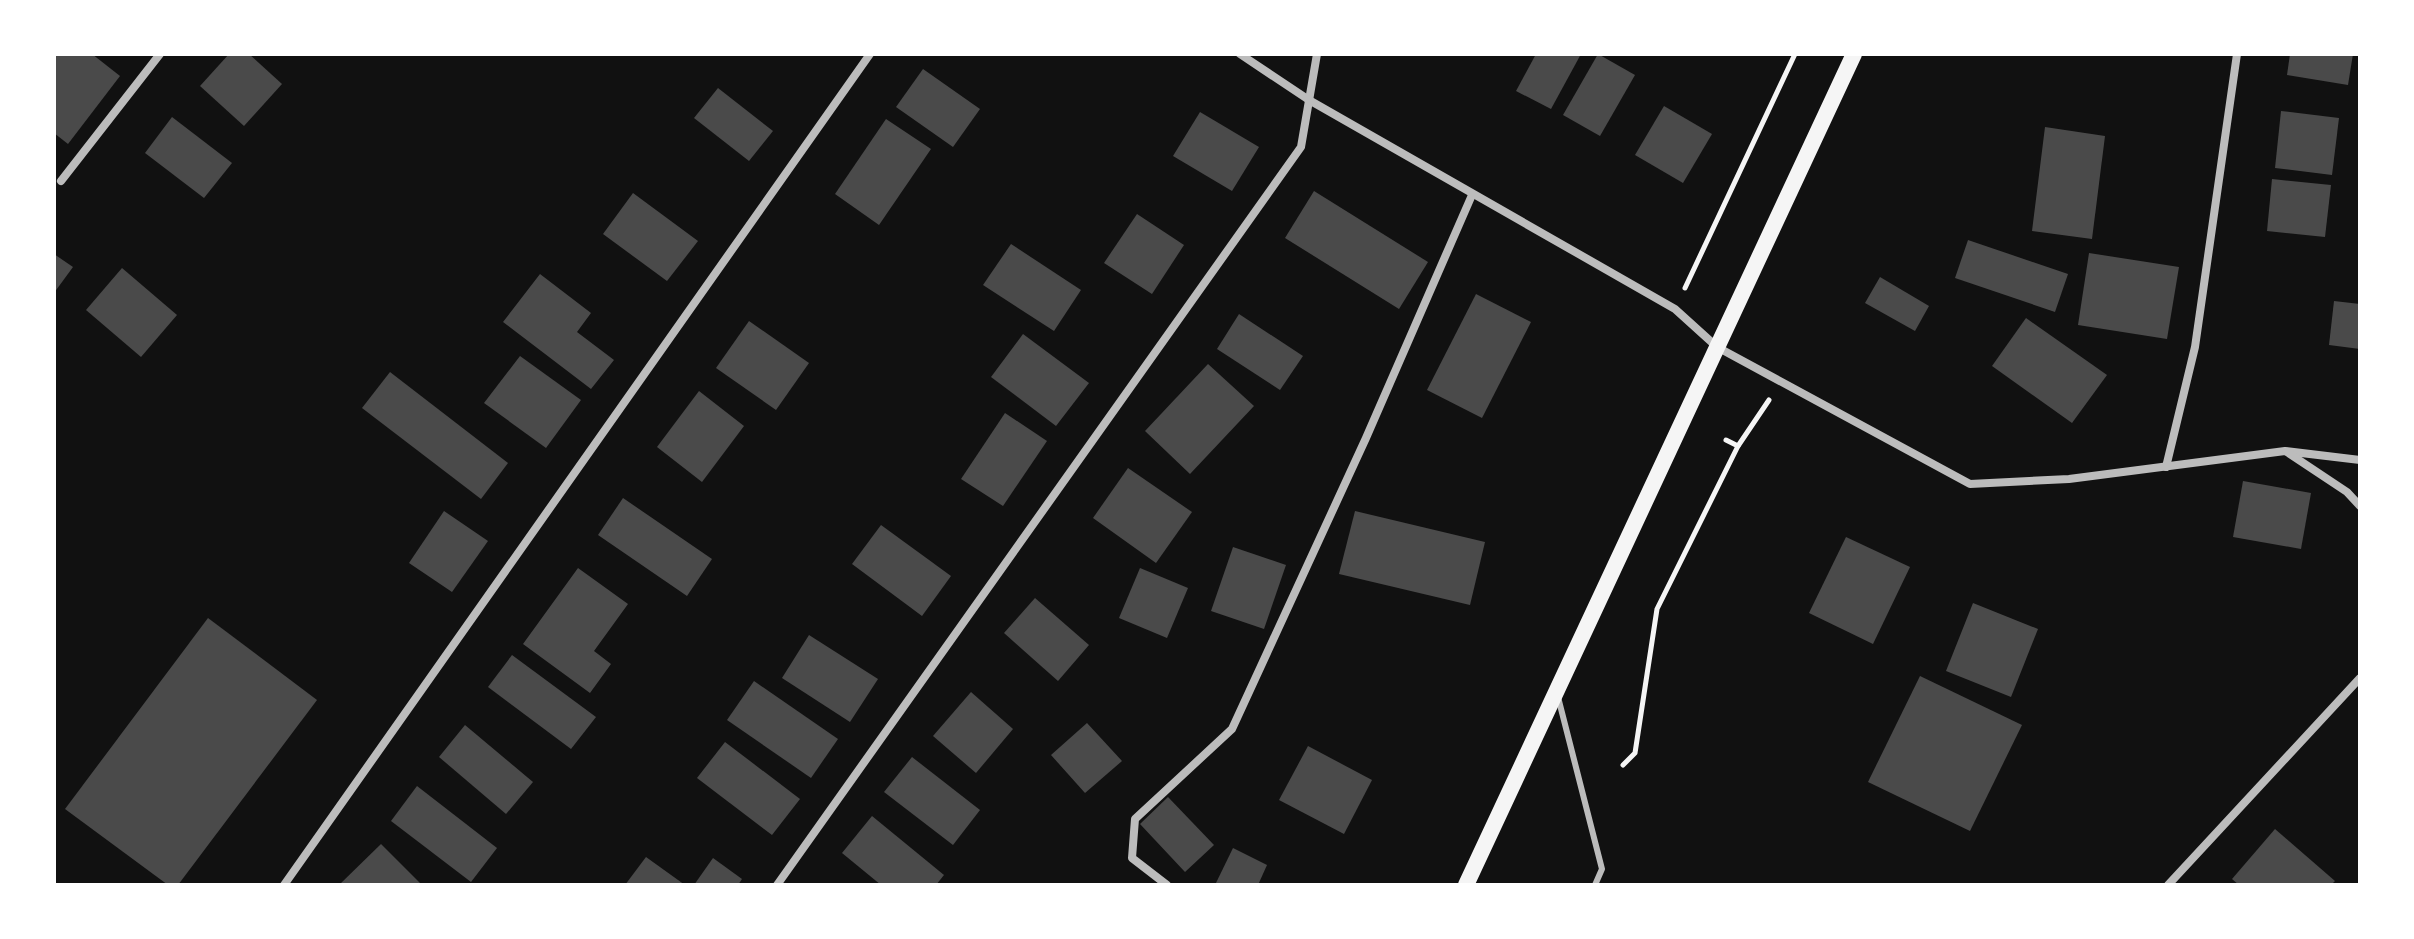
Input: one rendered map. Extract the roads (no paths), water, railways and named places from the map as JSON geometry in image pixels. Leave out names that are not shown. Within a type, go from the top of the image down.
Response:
[{"type":"main road","points":[[1466,885],[1854,54]]},
{"type":"street","points":[[61,181],[160,54]]},
{"type":"street","points":[[284,885],[870,54]]},
{"type":"street","points":[[1240,54],[1309,100],[1675,309],[1717,347],[1970,484],[2069,479],[2285,451],[2360,460]]},
{"type":"street","points":[[777,885],[1301,147],[1317,54]]},
{"type":"street","points":[[2166,467],[2195,347],[2237,54]]},
{"type":"street","points":[[1167,885],[1132,858],[1135,819],[1232,729],[1354,466],[1472,195]]},
{"type":"street","points":[[2285,451],[2347,492],[2360,506]]},
{"type":"street","points":[[2168,885],[2360,678]]},
{"type":"lane","points":[[1556,690],[1602,869],[1595,885]]}]
